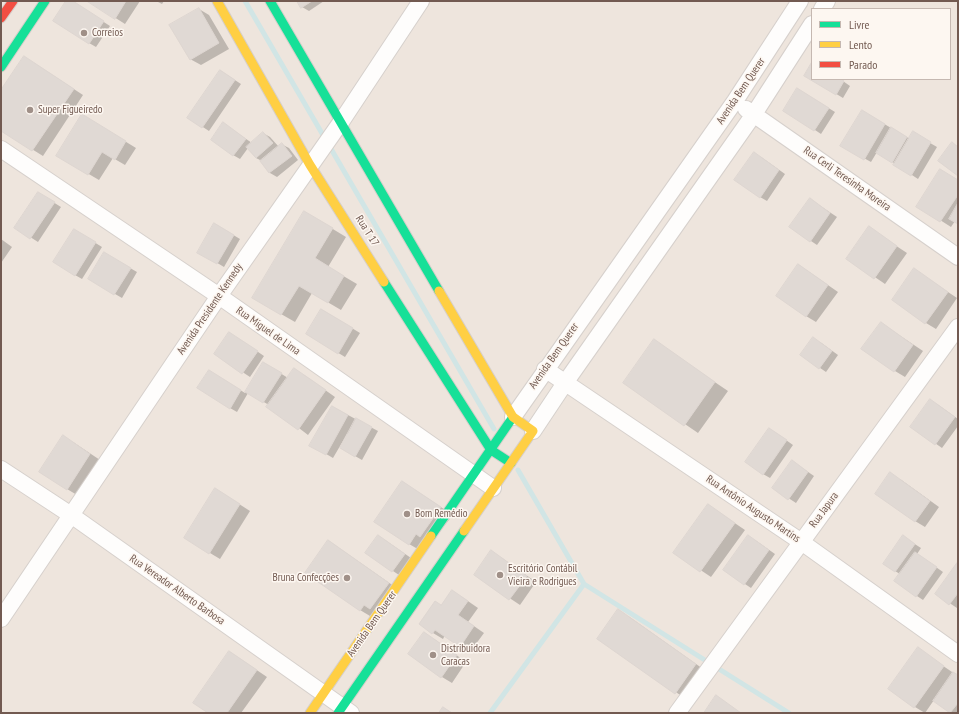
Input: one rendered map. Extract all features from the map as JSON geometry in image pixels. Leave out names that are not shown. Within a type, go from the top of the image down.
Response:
[{"type":"street","points":[[1,18],[13,1]]},
{"type":"street","points":[[1,67],[45,1]]},
{"type":"street","name":"Rua T 17","points":[[217,1],[310,165],[491,450],[511,463]]},
{"type":"street","points":[[270,1],[513,417],[533,431]]},
{"type":"street","name":"Avenida Presidente Kennedy","points":[[1,619],[219,296],[340,122],[421,1]]},
{"type":"street","name":"Avenida Bem Querer","points":[[310,713],[475,475],[545,369],[735,101],[800,1]]},
{"type":"street","name":"Avenida Bem Querer","points":[[343,711],[565,383],[754,114],[811,26]]},
{"type":"street","name":"Rua Cerli Teresinha Moreira","points":[[735,101],[958,257]]},
{"type":"street","name":"Rua Miguel de Lima","points":[[1,149],[219,296],[493,488]]},
{"type":"street","name":"Rua Japura","points":[[677,713],[800,541],[958,327]]},
{"type":"street","name":"Rua Antônio Augusto Martins","points":[[545,369],[800,541],[958,654]]},
{"type":"street","name":"Rua Vereador Alberto Barbosa","points":[[1,469],[71,515],[323,694],[343,711]]},
{"type":"shaded area","points":[[1,1],[958,1],[958,713],[1,713]]},
{"type":"building","name":"Correios","points":[[66,1],[73,1],[104,21],[89,44],[53,21]]},
{"type":"building","points":[[87,1],[126,1],[115,19]]},
{"type":"building","points":[[297,1],[312,1],[301,8]]},
{"type":"building","points":[[199,8],[219,43],[190,60],[169,25]]},
{"type":"building","name":"Super Figueiredo","points":[[24,56],[74,89],[32,151],[1,131],[1,90]]},
{"type":"building","points":[[811,64],[811,80],[844,81],[836,95],[804,76]]},
{"type":"building","points":[[220,70],[235,80],[202,128],[187,118]]},
{"type":"building","points":[[797,88],[829,108],[814,131],[783,111]]},
{"type":"building","points":[[862,110],[885,124],[864,160],[840,146]]},
{"type":"building","points":[[82,114],[126,141],[115,160],[102,152],[88,175],[56,156]]},
{"type":"building","points":[[223,122],[246,139],[233,156],[211,140]]},
{"type":"building","points":[[891,127],[907,137],[892,163],[876,153]]},
{"type":"building","points":[[913,131],[931,142],[911,176],[893,165]]},
{"type":"building","points":[[263,132],[273,143],[256,158],[246,147]]},
{"type":"building","points":[[952,142],[958,147],[958,176],[938,161]]},
{"type":"building","points":[[282,143],[292,156],[269,173],[260,161]]},
{"type":"building","points":[[754,152],[779,170],[760,198],[734,180]]},
{"type":"building","points":[[940,169],[958,180],[958,195],[940,222],[916,207]]},
{"type":"building","points":[[38,192],[55,202],[30,239],[14,228]]},
{"type":"building","points":[[810,198],[830,213],[810,242],[789,227]]},
{"type":"building","points":[[958,203],[958,224],[949,219]]},
{"type":"building","points":[[304,211],[333,228],[315,258],[344,276],[328,303],[299,286],[281,315],[252,298]]},
{"type":"building","points":[[214,223],[234,235],[217,264],[197,253]]},
{"type":"building","points":[[869,226],[897,246],[874,279],[846,259]]},
{"type":"building","points":[[74,229],[96,242],[75,276],[53,262]]},
{"type":"building","points":[[104,252],[131,268],[114,295],[88,279]]},
{"type":"building","points":[[798,264],[828,285],[806,317],[776,296]]},
{"type":"building","points":[[914,268],[948,292],[925,324],[892,300]]},
{"type":"building","points":[[321,309],[353,328],[338,354],[306,334]]},
{"type":"building","points":[[881,322],[913,345],[894,372],[861,349]]},
{"type":"building","points":[[229,332],[258,351],[242,374],[214,354]]},
{"type":"building","points":[[813,337],[832,351],[819,369],[800,355]]},
{"type":"building","points":[[654,339],[715,382],[684,426],[623,383]]},
{"type":"building","points":[[263,362],[282,373],[263,403],[245,392]]},
{"type":"building","points":[[294,368],[326,390],[298,430],[266,407]]},
{"type":"building","points":[[209,370],[241,390],[230,409],[197,388]]},
{"type":"building","points":[[930,399],[955,417],[935,445],[910,427]]},
{"type":"building","points":[[332,406],[348,415],[326,455],[309,446]]},
{"type":"building","points":[[356,418],[372,427],[355,457],[340,448]]},
{"type":"building","points":[[769,428],[787,440],[763,475],[745,462]]},
{"type":"building","points":[[63,435],[90,454],[67,490],[39,472]]},
{"type":"building","points":[[792,460],[808,472],[788,500],[772,488]]},
{"type":"building","points":[[890,472],[930,501],[915,522],[875,494]]},
{"type":"building","name":"Bom Remédio","points":[[402,481],[441,507],[420,537],[416,534],[409,545],[374,522]]},
{"type":"building","points":[[215,488],[240,504],[209,554],[184,538]]},
{"type":"building","points":[[708,504],[735,523],[700,572],[673,553]]},
{"type":"building","points":[[378,535],[405,554],[392,572],[365,553]]},
{"type":"building","points":[[748,535],[769,550],[744,585],[723,570]]},
{"type":"building","points":[[903,535],[915,544],[895,572],[883,564]]},
{"type":"building","name":"Bruna Confecções","points":[[328,540],[389,583],[370,609],[364,605],[360,611],[305,573]]},
{"type":"building","name":"Escritório Contábil Vieira e Rodrigues","points":[[491,550],[527,576],[509,600],[474,575]]},
{"type":"building","points":[[915,552],[937,567],[916,597],[894,581]]},
{"type":"building","points":[[957,563],[958,593],[949,605],[935,594]]},
{"type":"building","points":[[452,590],[468,601],[458,615],[474,626],[460,647],[435,630],[432,634],[419,624],[435,601],[441,605]]},
{"type":"building","points":[[618,609],[696,664],[675,694],[597,639]]},
{"type":"building","name":"Distribuidora Caracas","points":[[424,632],[457,655],[441,678],[408,654]]},
{"type":"building","points":[[918,647],[944,666],[914,708],[888,689]]},
{"type":"building","points":[[229,651],[257,670],[227,713],[208,713],[193,703]]},
{"type":"building","points":[[953,672],[958,675],[958,703],[950,713],[933,701]]},
{"type":"building","points":[[716,695],[741,713],[704,713]]},
{"type":"building","points":[[443,707],[452,713],[439,713]]},
{"type":"waterway","points":[[245,1],[494,429]]},
{"type":"waterway","points":[[518,470],[584,584],[789,713]]},
{"type":"waterway","points":[[490,713],[584,584]]},
{"type":"traffic: fast","points":[[1,67],[45,1]]},
{"type":"traffic: fast","points":[[270,1],[439,291]]},
{"type":"traffic: fast","points":[[384,282],[491,450],[511,463]]},
{"type":"traffic: fast","points":[[431,536],[513,417]]},
{"type":"traffic: fast","points":[[338,713],[464,531]]},
{"type":"traffic: slow","points":[[217,1],[310,165],[384,282]]},
{"type":"traffic: slow","points":[[439,291],[513,417],[533,431],[464,531]]},
{"type":"traffic: slow","points":[[310,713],[431,536]]},
{"type":"traffic: jam","points":[[1,18],[13,1]]},
{"type":"place","name":"Correios","points":[[84,33]]},
{"type":"place","name":"Super Figueiredo","points":[[30,110]]},
{"type":"place","name":"Bom Remédio","points":[[407,514]]},
{"type":"place","name":"Escritório Contábil Vieira e Rodrigues","points":[[500,575]]},
{"type":"place","name":"Bruna Confecções","points":[[347,578]]},
{"type":"place","name":"Distribuidora Caracas","points":[[433,655]]}]
